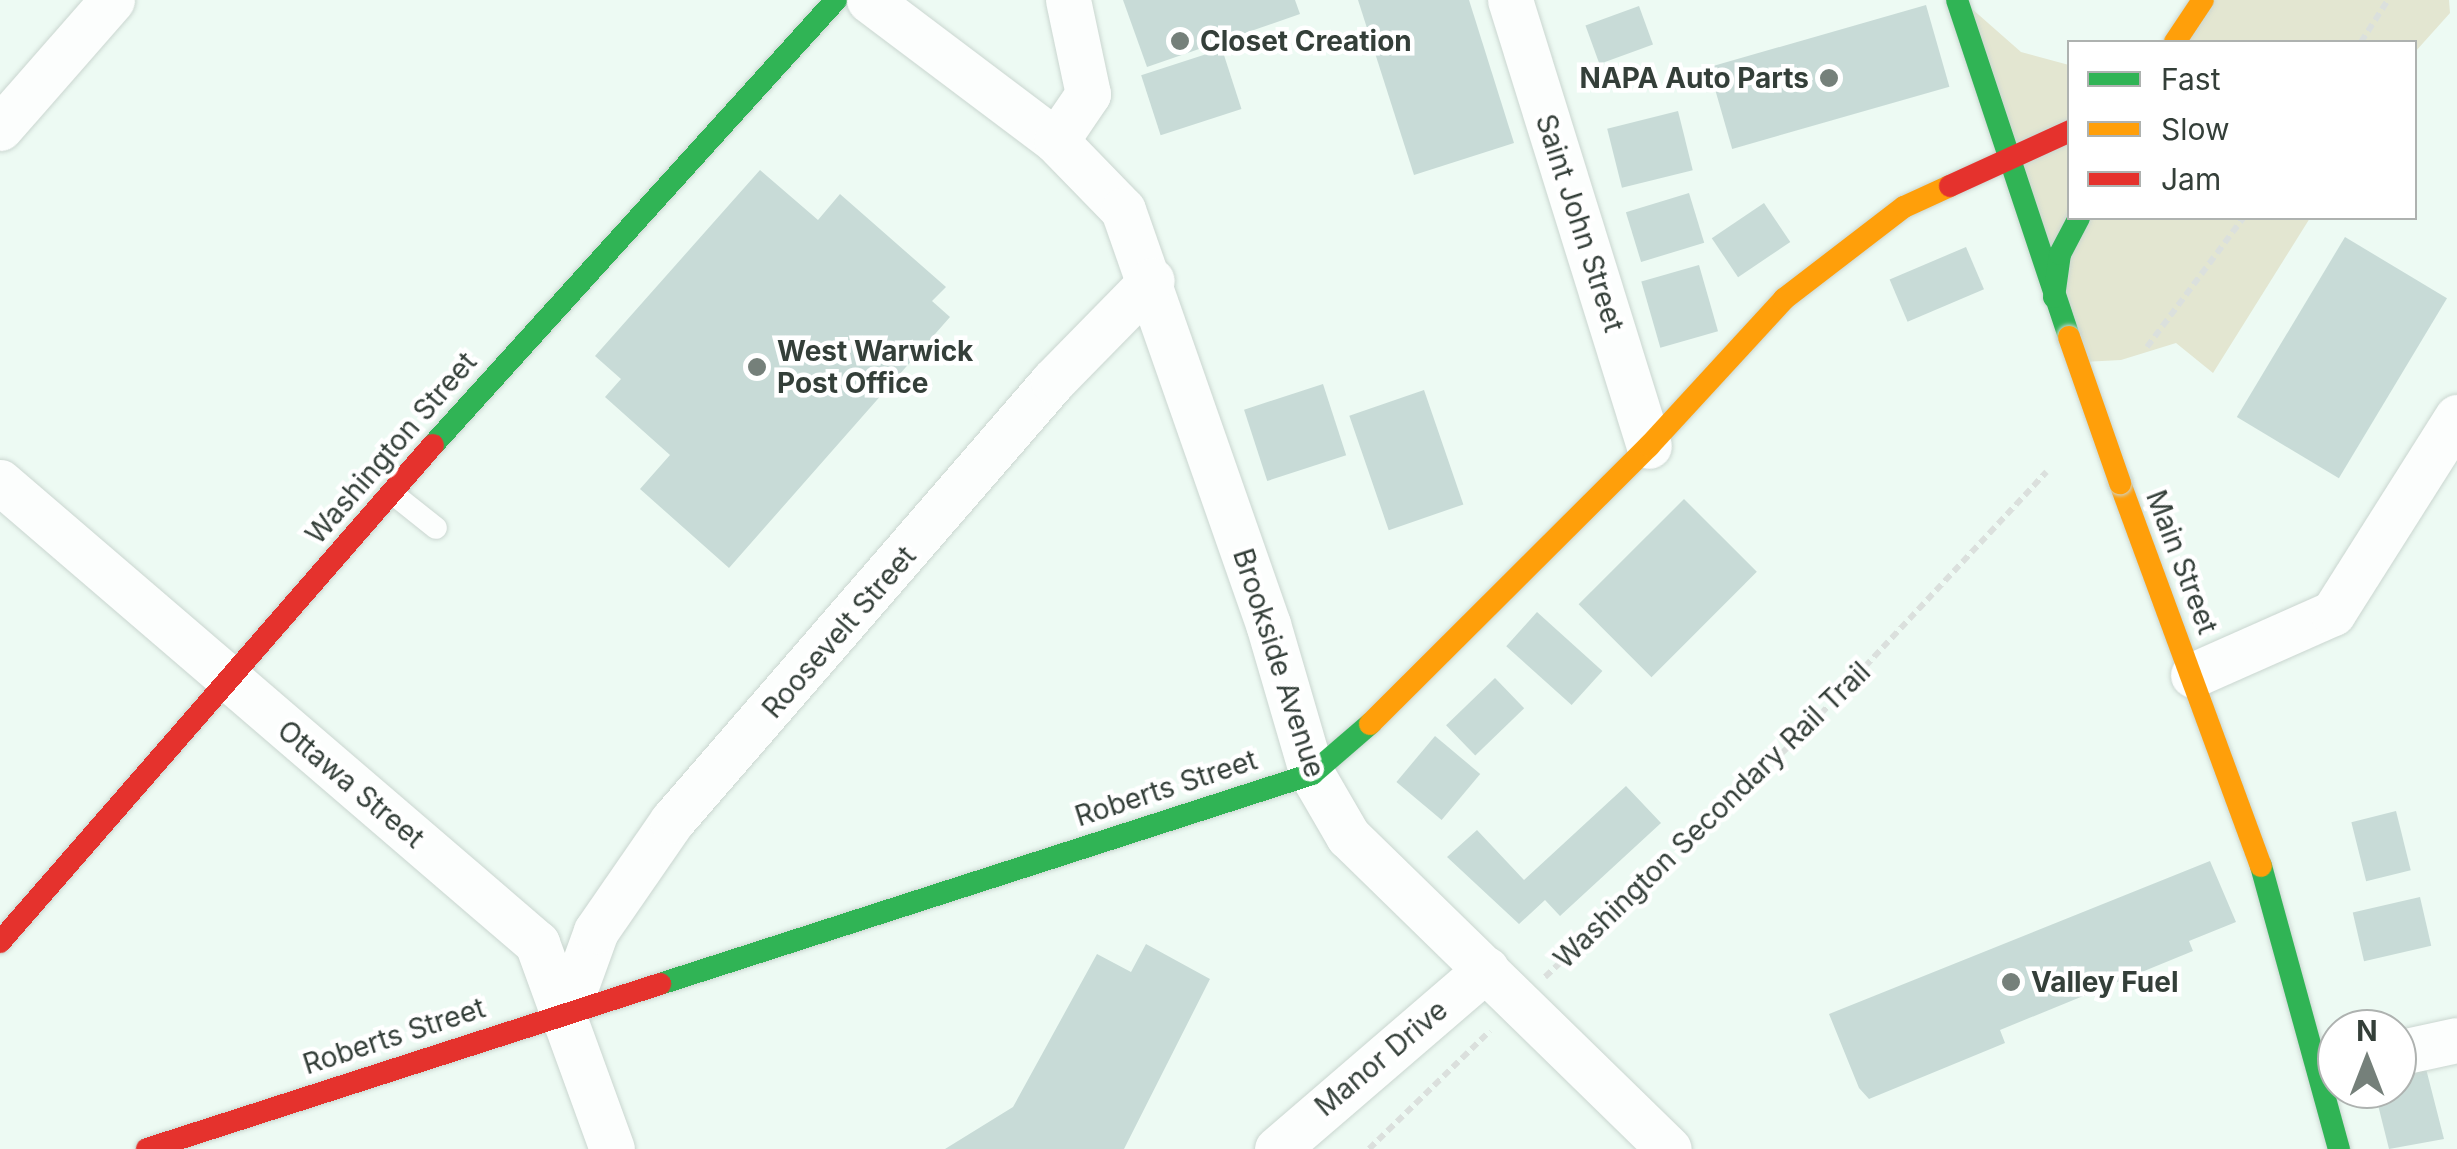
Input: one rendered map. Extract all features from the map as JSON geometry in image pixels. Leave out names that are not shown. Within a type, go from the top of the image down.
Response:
[{"type":"main road","name":"Washington Street","points":[[0,942],[392,493],[836,0]]},
{"type":"main road","name":"Main Street","points":[[1957,0],[2054,297],[2257,850],[2317,1034]]},
{"type":"main road","points":[[2176,40],[2204,0]]},
{"type":"main road","name":"Roberts Street","points":[[147,1149],[1312,774],[1344,750],[1649,446],[1784,300],[1864,234],[1940,189],[2010,161],[2067,132]]},
{"type":"main road","points":[[2054,297],[2060,254],[2078,220]]},
{"type":"main road","name":"Main Street","points":[[2333,1109],[2338,1149]]},
{"type":"street","points":[[0,128],[112,0]]},
{"type":"street","name":"Brookside Avenue","points":[[869,0],[1056,141],[1124,210],[1152,280],[1312,774],[1348,836],[1486,970],[1522,999],[1669,1149]]},
{"type":"street","points":[[1056,141],[1088,94],[1068,0]]},
{"type":"street","name":"Saint John Street","points":[[1510,0],[1649,446]]},
{"type":"street","name":"Roosevelt Street","points":[[566,1011],[596,931],[672,821],[1053,381],[1152,280]]},
{"type":"street","points":[[2193,674],[2334,613],[2457,417]]},
{"type":"street","name":"Ottawa Street","points":[[0,482],[228,683],[538,943],[566,1011],[612,1149]]},
{"type":"street","name":"Manor Drive","points":[[1277,1149],[1486,970]]},
{"type":"street","points":[[2417,1049],[2457,1040]]},
{"type":"lane","points":[[392,493],[436,528]]},
{"type":"path","points":[[2362,40],[2388,0]]},
{"type":"path","points":[[2147,346],[2242,220]]},
{"type":"path","name":"Washington Secondary Rail Trail","points":[[1369,1149],[1803,733],[2046,472]]},
{"type":"green space","points":[[2200,0],[2449,0],[2450,13],[2417,50],[2417,40],[2174,40]]},
{"type":"green space","points":[[1963,1],[2021,52],[2067,64],[2067,220],[2309,220],[2213,373],[2176,343],[2121,360],[2083,362]]},
{"type":"building","name":"Closet Creation","points":[[1123,0],[1295,0],[1300,14],[1147,67]]},
{"type":"building","points":[[1358,0],[1469,0],[1514,143],[1414,175]]},
{"type":"building","name":"NAPA Auto Parts","points":[[1926,5],[1949,87],[1732,149],[1709,67]]},
{"type":"building","points":[[1639,6],[1653,45],[1599,64],[1585,25]]},
{"type":"building","points":[[1222,49],[1241,109],[1161,135],[1141,75]]},
{"type":"building","points":[[1678,111],[1693,170],[1622,188],[1607,129]]},
{"type":"building","name":"West Warwick Post Office","points":[[760,170],[818,220],[840,194],[946,287],[932,301],[950,317],[729,568],[640,489],[670,455],[605,397],[621,379],[595,356]]},
{"type":"building","points":[[1689,193],[1704,243],[1641,262],[1626,212]]},
{"type":"building","points":[[1764,203],[1790,242],[1738,277],[1712,238]]},
{"type":"building","points":[[2345,237],[2447,298],[2339,478],[2237,417]]},
{"type":"building","points":[[1966,247],[1984,289],[1908,322],[1890,279]]},
{"type":"building","points":[[1699,265],[1718,331],[1660,348],[1641,282]]},
{"type":"building","points":[[1323,384],[1346,455],[1267,481],[1244,410]]},
{"type":"building","points":[[1424,390],[1463,504],[1389,530],[1349,416]]},
{"type":"building","points":[[1684,499],[1757,572],[1651,677],[1579,604]]},
{"type":"building","points":[[1537,612],[1602,671],[1572,705],[1506,646]]},
{"type":"building","points":[[1495,678],[1524,708],[1475,755],[1446,725]]},
{"type":"building","points":[[1435,736],[1480,774],[1442,820],[1396,782]]},
{"type":"building","points":[[1626,786],[1661,823],[1560,916],[1545,900],[1519,924],[1447,857],[1477,830],[1524,880]]},
{"type":"building","points":[[2396,811],[2411,870],[2366,881],[2351,822]]},
{"type":"building","name":"Valley Fuel","points":[[2210,861],[2236,922],[2189,941],[2193,951],[2000,1030],[2005,1043],[1869,1099],[1859,1088],[1829,1014]]},
{"type":"building","points":[[2420,897],[2431,946],[2364,961],[2353,913]]},
{"type":"building","points":[[1146,944],[1210,979],[1124,1149],[945,1149],[1013,1107],[1097,954],[1131,972]]},
{"type":"building","points":[[2422,1053],[2444,1139],[2389,1149],[2379,1109],[2417,1109],[2417,1054]]},
{"type":"traffic: fast","points":[[433,445],[836,0]]},
{"type":"traffic: fast","points":[[1957,0],[2069,337]]},
{"type":"traffic: fast","points":[[2054,297],[2060,254],[2078,220]]},
{"type":"traffic: fast","points":[[660,984],[1312,774],[1370,724]]},
{"type":"traffic: fast","points":[[2261,866],[2339,1149]]},
{"type":"traffic: slow","points":[[2176,40],[2203,0]]},
{"type":"traffic: slow","points":[[1370,724],[1649,446],[1784,299],[1904,207],[1950,186]]},
{"type":"traffic: slow","points":[[2069,337],[2120,483]]},
{"type":"traffic: slow","points":[[2120,483],[2261,866]]},
{"type":"traffic: jam","points":[[1950,186],[2067,132]]},
{"type":"traffic: jam","points":[[0,942],[433,445]]},
{"type":"traffic: jam","points":[[147,1149],[660,984]]},
{"type":"place","name":"Closet Creation","points":[[1180,41]]},
{"type":"place","name":"NAPA Auto Parts","points":[[1829,78]]},
{"type":"place","name":"West Warwick Post Office","points":[[757,367]]},
{"type":"place","name":"Valley Fuel","points":[[2011,982]]}]
